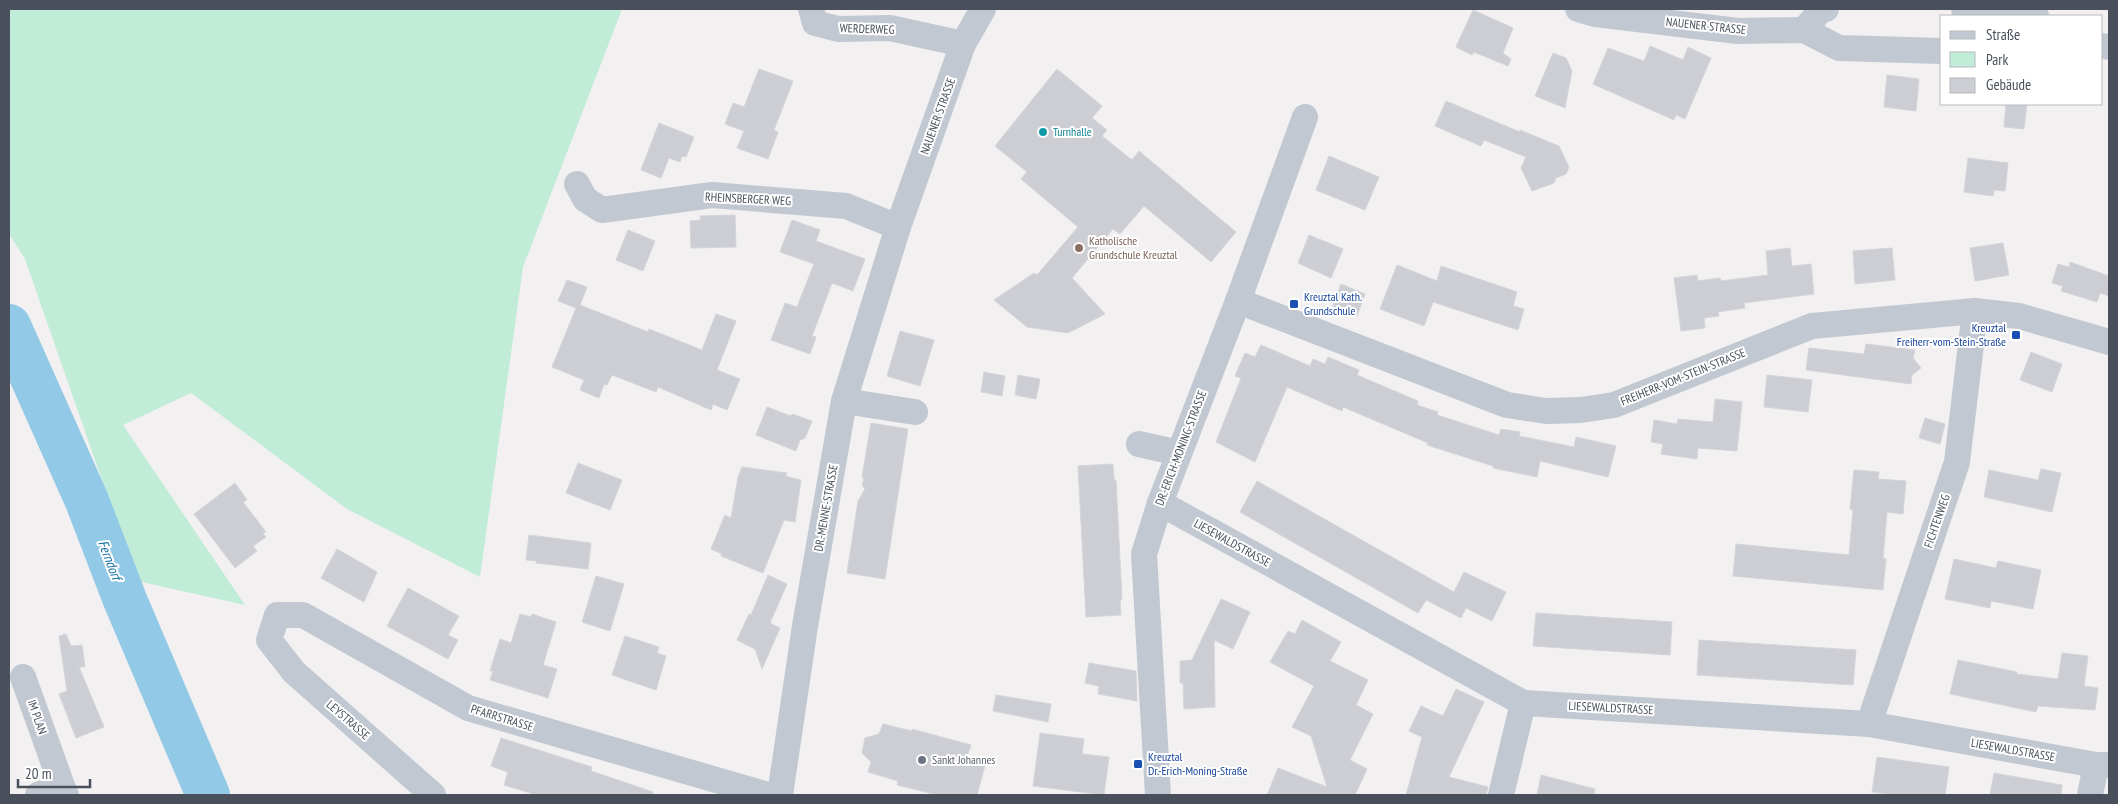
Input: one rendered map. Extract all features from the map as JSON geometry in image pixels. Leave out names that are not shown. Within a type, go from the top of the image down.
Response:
[{"type":"street","name":"WERDERWEG","points":[[811,9],[815,23],[838,30],[890,28],[964,44]]},
{"type":"street","name":"NAUENER STRASSE","points":[[898,227],[964,44],[983,9]]},
{"type":"street","points":[[1804,30],[1820,11],[1826,9]]},
{"type":"street","points":[[1964,9],[2026,15]]},
{"type":"street","name":"NAUENER STRASSE","points":[[1591,10],[1738,31],[1804,30],[1839,48],[1940,51]]},
{"type":"street","name":"DR.-ERICH-MONING-STRASSE","points":[[1158,795],[1144,554],[1160,503],[1306,117]]},
{"type":"street","name":"RHEINSBERGER WEG","points":[[577,184],[585,199],[602,210],[712,195],[846,206],[898,227]]},
{"type":"street","name":"DR.-MENNE-STRASSE","points":[[780,795],[805,626],[844,401],[898,227]]},
{"type":"street","name":"FREIHERR-VOM-STEIN-STRASSE","points":[[1238,301],[1507,405],[1546,411],[1581,410],[1614,405],[1812,326],[1974,311],[2019,316],[2109,342]]},
{"type":"street","name":"FICHTENWEG","points":[[1869,724],[1957,462],[1974,311]]},
{"type":"street","points":[[844,401],[915,412]]},
{"type":"street","points":[[1139,444],[1179,453]]},
{"type":"street","name":"LIESEWALDSTRASSE","points":[[1160,503],[1523,703],[1869,724],[2103,765]]},
{"type":"street","name":"PFARRSTRASSE","points":[[268,640],[277,615],[303,615],[468,708],[768,795]]},
{"type":"street","name":"LEYSTRASSE","points":[[268,640],[294,672],[433,795]]},
{"type":"street","name":"IM PLAN","points":[[23,677],[64,790],[38,795]]},
{"type":"street","points":[[1501,795],[1523,703]]},
{"type":"street","points":[[2090,795],[2103,765]]},
{"type":"green space","points":[[9,9],[622,9],[523,267],[480,577],[347,509],[191,393],[123,425],[245,605],[137,581],[25,259],[9,234]]},
{"type":"building","points":[[1473,10],[1513,28],[1503,53],[1511,59],[1508,66],[1474,52],[1472,55],[1456,47]]},
{"type":"building","points":[[1650,46],[1683,60],[1688,47],[1711,58],[1685,119],[1676,115],[1674,120],[1593,84],[1608,48],[1644,61]]},
{"type":"building","points":[[1553,53],[1566,58],[1572,71],[1565,108],[1535,96]]},
{"type":"building","points":[[759,69],[793,81],[774,130],[778,132],[768,159],[737,148],[744,131],[725,124],[733,103],[744,107]]},
{"type":"building","points":[[1057,69],[1102,106],[1092,118],[1107,130],[1102,136],[1132,160],[1139,151],[1236,232],[1211,262],[1144,206],[1120,234],[1113,229],[1072,278],[1105,314],[1068,333],[1027,327],[994,300],[1034,273],[1037,275],[1078,227],[1021,179],[1027,172],[995,146]]},
{"type":"building","points":[[1887,75],[1919,79],[1916,111],[1884,107]]},
{"type":"building","points":[[1446,101],[1559,146],[1569,167],[1566,174],[1556,178],[1554,183],[1532,191],[1521,168],[1526,157],[1484,140],[1481,146],[1435,126]]},
{"type":"building","points":[[2006,105],[2027,105],[2024,129],[2004,127]]},
{"type":"building","points":[[659,123],[694,137],[686,157],[682,156],[680,162],[669,158],[661,178],[641,170]]},
{"type":"building","points":[[1329,156],[1379,177],[1365,210],[1316,190]]},
{"type":"building","points":[[1968,158],[2008,163],[2005,191],[1994,190],[1993,196],[1964,192]]},
{"type":"building","points":[[735,215],[736,247],[691,248],[690,221],[701,220],[700,216]]},
{"type":"building","points":[[792,220],[820,230],[816,241],[865,259],[853,291],[832,283],[812,336],[816,337],[810,354],[771,340],[785,303],[797,307],[814,264],[780,252]]},
{"type":"building","points":[[628,230],[655,241],[643,271],[616,260]]},
{"type":"building","points":[[1309,235],[1343,249],[1331,278],[1298,263]]},
{"type":"building","points":[[2003,243],[2009,275],[1975,281],[1970,248]]},
{"type":"building","points":[[1790,248],[1792,266],[1811,264],[1814,294],[1744,303],[1745,308],[1718,312],[1719,316],[1704,318],[1705,328],[1681,331],[1674,278],[1697,275],[1698,281],[1720,278],[1721,281],[1768,275],[1766,251]]},
{"type":"building","points":[[1892,248],[1895,280],[1855,284],[1853,251]]},
{"type":"building","points":[[2070,262],[2109,276],[2109,296],[2100,293],[2097,302],[2061,291],[2063,286],[2052,283],[2058,264],[2069,267]]},
{"type":"building","points":[[1397,265],[1437,281],[1441,266],[1517,292],[1513,306],[1524,309],[1518,330],[1433,302],[1424,326],[1380,309]]},
{"type":"building","points":[[567,280],[587,287],[580,305],[648,332],[649,329],[702,350],[716,314],[736,321],[717,370],[740,379],[727,410],[713,404],[711,410],[658,387],[656,392],[612,375],[607,385],[604,384],[599,398],[580,390],[584,380],[552,367],[576,308],[558,301]]},
{"type":"building","points":[[1341,284],[1365,294],[1357,316],[1333,306]]},
{"type":"building","points":[[900,331],[934,340],[920,386],[887,376]]},
{"type":"building","points":[[1866,344],[1915,350],[1913,358],[1921,368],[1912,375],[1911,384],[1806,370],[1809,348],[1864,354]]},
{"type":"building","points":[[1261,345],[1310,366],[1313,359],[1325,364],[1328,357],[1359,370],[1357,375],[1418,401],[1417,405],[1438,412],[1437,415],[1499,435],[1501,429],[1520,432],[1519,436],[1574,447],[1576,437],[1616,446],[1608,477],[1540,461],[1537,477],[1493,468],[1493,466],[1427,445],[1428,443],[1343,407],[1342,411],[1287,387],[1255,462],[1216,442],[1241,378],[1235,376],[1245,353],[1255,357]]},
{"type":"building","points":[[2031,352],[2062,364],[2052,392],[2020,380]]},
{"type":"building","points":[[984,372],[1005,376],[1002,396],[981,392]]},
{"type":"building","points":[[1018,375],[1040,379],[1036,399],[1015,395]]},
{"type":"building","points":[[1767,375],[1812,380],[1808,412],[1764,407]]},
{"type":"building","points":[[1715,399],[1742,402],[1737,451],[1698,448],[1697,459],[1661,454],[1663,444],[1651,442],[1654,420],[1677,424],[1678,419],[1713,422]]},
{"type":"building","points":[[767,407],[812,421],[805,438],[800,440],[796,451],[756,435]]},
{"type":"building","points":[[1925,418],[1945,424],[1940,444],[1919,438]]},
{"type":"building","points":[[871,423],[908,429],[885,579],[847,573],[858,501],[865,489],[862,485],[864,478],[862,477]]},
{"type":"building","points":[[578,463],[622,480],[610,510],[566,493]]},
{"type":"building","points":[[1113,464],[1114,480],[1116,480],[1122,599],[1120,600],[1121,615],[1086,617],[1078,466]]},
{"type":"building","points":[[742,467],[787,473],[785,476],[801,480],[795,522],[784,520],[763,573],[721,556],[722,554],[711,549],[725,515],[731,518],[738,477]]},
{"type":"building","points":[[2041,469],[2061,473],[2052,512],[1984,497],[1989,470],[2038,480]]},
{"type":"building","points":[[1854,470],[1879,472],[1878,479],[1906,481],[1903,514],[1887,512],[1883,558],[1886,559],[1883,590],[1733,576],[1736,544],[1849,555],[1853,510],[1850,509]]},
{"type":"building","points":[[1257,481],[1454,592],[1464,572],[1506,592],[1492,621],[1466,608],[1461,618],[1426,600],[1418,613],[1240,512]]},
{"type":"building","points":[[235,483],[247,500],[243,502],[266,532],[263,533],[266,537],[253,546],[257,551],[235,568],[194,514]]},
{"type":"building","points":[[529,535],[591,543],[588,569],[536,563],[537,561],[526,560]]},
{"type":"building","points":[[337,549],[377,572],[364,602],[321,578]]},
{"type":"building","points":[[1954,559],[1996,568],[1998,561],[2041,570],[2033,609],[1991,601],[1990,608],[1945,599]]},
{"type":"building","points":[[768,575],[787,584],[770,623],[780,628],[762,669],[755,649],[737,640],[749,614],[751,615]]},
{"type":"building","points":[[596,576],[624,584],[610,631],[582,622]]},
{"type":"building","points":[[408,588],[459,616],[448,635],[458,640],[448,659],[387,626]]},
{"type":"building","points":[[1221,599],[1250,612],[1233,649],[1214,640],[1215,707],[1184,709],[1183,683],[1180,683],[1180,661],[1192,660]]},
{"type":"building","points":[[1536,613],[1672,622],[1670,655],[1533,646]]},
{"type":"building","points":[[520,614],[531,617],[532,614],[556,622],[543,665],[557,669],[548,698],[490,680],[493,671],[490,671],[500,639],[511,643]]},
{"type":"building","points":[[1302,620],[1341,642],[1330,661],[1368,680],[1356,705],[1373,714],[1350,760],[1367,769],[1355,795],[1267,795],[1278,768],[1327,787],[1311,736],[1292,727],[1314,686],[1270,662],[1288,631],[1295,634]]},
{"type":"building","points":[[66,634],[71,646],[82,645],[85,667],[79,667],[104,727],[76,738],[59,694],[67,691],[59,636]]},
{"type":"building","points":[[625,636],[659,647],[657,653],[666,656],[656,690],[612,675]]},
{"type":"building","points":[[1699,640],[1856,650],[1853,685],[1697,675]]},
{"type":"building","points":[[2062,653],[2088,656],[2084,686],[2098,688],[2095,710],[2038,706],[2036,712],[1950,694],[1958,660],[2017,672],[2017,674],[2058,679]]},
{"type":"building","points":[[1089,663],[1136,671],[1137,701],[1098,694],[1099,686],[1085,683]]},
{"type":"building","points":[[1456,689],[1484,702],[1449,777],[1488,787],[1486,795],[1406,795],[1422,737],[1409,731],[1421,706],[1443,716]]},
{"type":"building","points":[[996,695],[1051,704],[1048,722],[993,711]]},
{"type":"building","name":"Sankt Johannes","points":[[883,724],[912,731],[912,729],[971,745],[967,757],[986,762],[977,795],[938,795],[897,785],[898,781],[868,772],[871,762],[862,753],[865,738],[879,734]]},
{"type":"building","points":[[1040,733],[1084,739],[1082,754],[1109,757],[1104,795],[1033,786]]},
{"type":"building","points":[[501,738],[592,767],[591,771],[653,792],[652,795],[537,795],[504,785],[508,772],[491,766]]},
{"type":"building","points":[[1877,757],[1949,767],[1945,795],[1897,795],[1872,792]]},
{"type":"building","points":[[1994,773],[2062,785],[2061,795],[1990,795]]},
{"type":"building","points":[[1541,775],[1595,789],[1594,795],[1537,795]]},
{"type":"waterway","name":"Ferndorf","points":[[9,326],[87,501],[125,600],[208,795]]},
{"type":"place","name":"Turnhalle","points":[[1043,132]]},
{"type":"place","name":"Katholische Grundschule Kreuztal","points":[[1079,248]]},
{"type":"place","name":"Kreuztal Kath. Grundschule","points":[[1294,304]]},
{"type":"place","name":"Kreuztal Freiherr-vom-Stein-Straße","points":[[2016,335]]},
{"type":"place","name":"Sankt Johannes","points":[[922,760]]},
{"type":"place","name":"Kreuztal Dr.-Erich-Moning-Straße","points":[[1138,764]]}]
